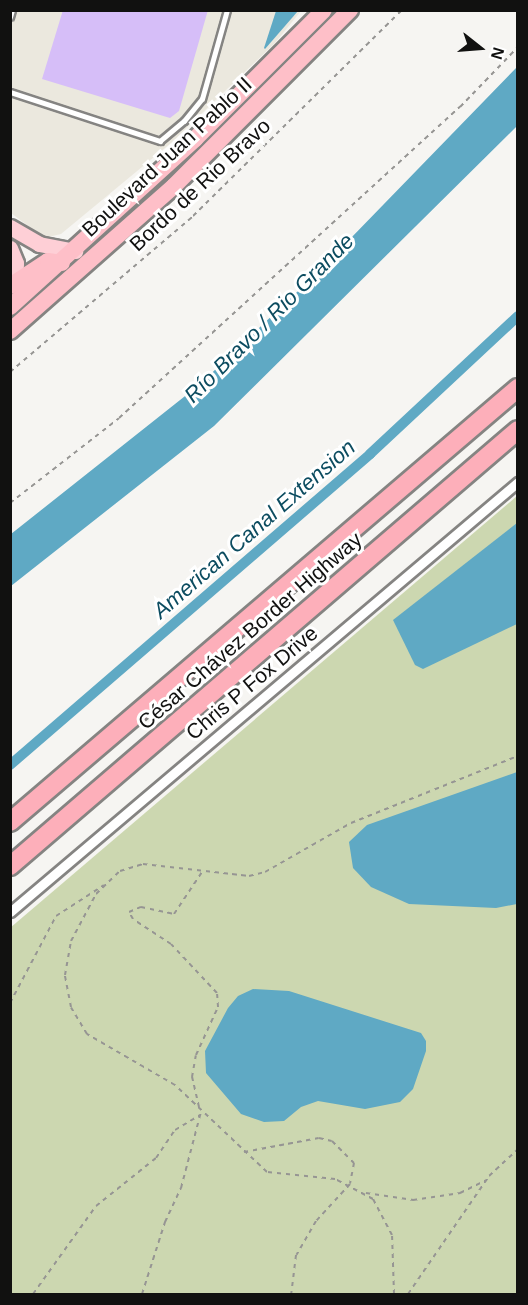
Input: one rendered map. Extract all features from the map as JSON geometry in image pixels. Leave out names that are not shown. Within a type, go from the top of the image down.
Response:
[{"type":"highway","name":"Boulevard Juan Pablo II","points":[[10,307],[75,251],[324,10]]},
{"type":"highway","name":"Boulevard Juan Pablo II","points":[[10,331],[174,186],[350,10]]},
{"type":"highway","points":[[13,284],[48,261],[62,263]]},
{"type":"highway","name":"César Chávez Border Highway","points":[[10,822],[515,390]]},
{"type":"highway","name":"César Chávez Border Highway","points":[[10,866],[518,430]]},
{"type":"main road","points":[[10,227],[39,244],[75,251]]},
{"type":"main road","points":[[10,248],[16,263],[13,284]]},
{"type":"street","name":"Chris P Fox Drive","points":[[10,912],[518,482]]},
{"type":"lane","points":[[10,17],[12,10]]},
{"type":"lane","points":[[10,92],[160,141],[184,122],[202,99],[227,10]]},
{"type":"path","name":"Bordo de Rio Bravo","points":[[10,372],[193,216],[402,10]]},
{"type":"path","points":[[10,503],[119,418],[460,107],[518,47]]},
{"type":"path","points":[[394,1294],[392,1235],[373,1199],[350,1184],[267,1172],[242,1152],[220,1126],[201,1113],[175,1085],[87,1034],[71,1007],[64,975],[71,941],[96,894],[120,871],[142,864],[249,876],[265,872],[351,823],[518,756]]},
{"type":"path","points":[[142,1294],[165,1222],[181,1188],[186,1159],[201,1113],[194,1095],[192,1077],[196,1055],[218,1007],[217,993],[171,944],[133,919],[129,912],[141,908],[174,914],[202,872]]},
{"type":"path","points":[[10,1004],[57,916],[109,881]]},
{"type":"path","points":[[33,1294],[96,1206],[156,1158],[176,1130],[195,1122],[201,1113]]},
{"type":"path","points":[[242,1152],[319,1138],[332,1141],[354,1163],[350,1184],[316,1221],[296,1255],[291,1294]]},
{"type":"path","points":[[408,1294],[488,1179],[518,1149]]},
{"type":"path","points":[[363,1192],[413,1200],[460,1193],[488,1179]]},
{"type":"shaded area","points":[[11,11],[301,11],[275,43],[171,143],[61,234],[44,238],[11,213]]},
{"type":"green space","points":[[517,496],[517,1294],[11,1294],[10,928]]},
{"type":"water","points":[[276,11],[298,11],[265,49],[264,48]]},
{"type":"water","points":[[517,67],[517,126],[214,426],[11,586],[11,534],[199,385],[316,274]]},
{"type":"water","points":[[517,523],[517,624],[423,669],[415,665],[393,620]]},
{"type":"water","points":[[517,772],[517,904],[496,908],[409,904],[371,887],[353,868],[349,842],[367,825]]},
{"type":"water","points":[[253,989],[289,991],[421,1033],[426,1041],[426,1051],[413,1089],[400,1102],[365,1109],[318,1101],[301,1107],[284,1121],[264,1122],[241,1114],[206,1073],[205,1051],[228,1008],[238,996]]},
{"type":"building","points":[[63,10],[208,10],[179,111],[170,118],[42,79]]},
{"type":"waterway","name":"American Canal Extension","points":[[10,765],[370,454],[518,316]]},
{"type":"water label","name":"Río Bravo / Rio Grande","points":[[269,318]]}]
